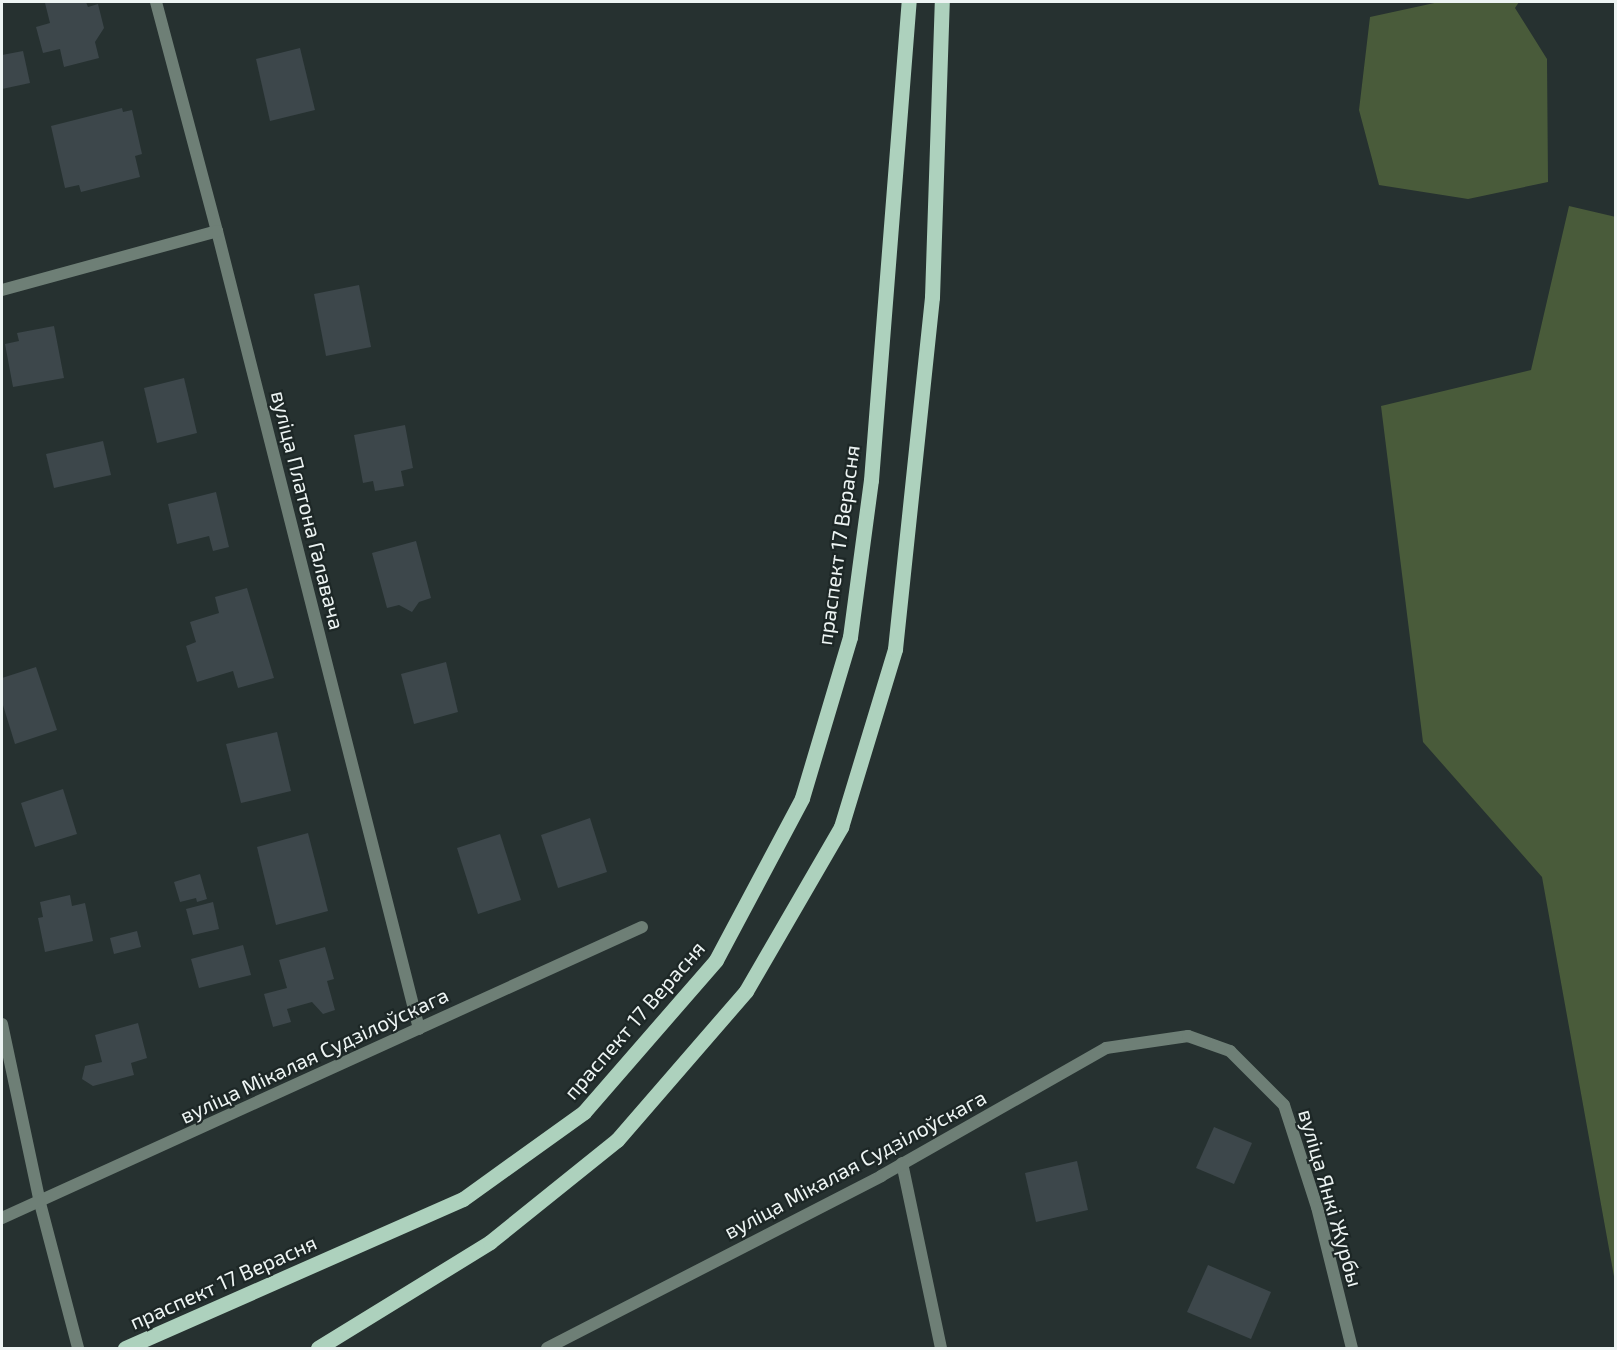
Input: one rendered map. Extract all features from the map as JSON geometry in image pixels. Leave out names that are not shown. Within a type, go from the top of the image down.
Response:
[{"type":"main road","name":"праспект 17 Верасня","points":[[125,1348],[463,1199],[584,1112],[716,960],[802,798],[850,637],[873,457],[909,2]]},
{"type":"main road","points":[[318,1348],[490,1242],[617,1140],[746,992],[841,827],[895,649],[932,297],[942,2]]},
{"type":"street","name":"вуліца Платона Галавача","points":[[156,2],[217,231],[419,1029]]},
{"type":"street","points":[[2,290],[217,231]]},
{"type":"street","name":"вуліца Мікалая Судзілоўскага","points":[[2,1218],[40,1203],[642,927]]},
{"type":"street","points":[[2,1024],[40,1203],[78,1348]]},
{"type":"street","name":"вуліца Мікалая Судзілоўскага","points":[[548,1348],[902,1163],[1106,1048],[1188,1036]]},
{"type":"street","name":"вуліца Янкі Журбы","points":[[1188,1036],[1230,1051],[1284,1105],[1317,1207],[1352,1348]]},
{"type":"street","points":[[902,1163],[940,1348]]},
{"type":"green space","points":[[1439,2],[1519,2],[1515,8],[1547,59],[1548,182],[1468,199],[1379,185],[1359,110],[1370,17]]},
{"type":"green space","points":[[1569,206],[1616,217],[1615,1282],[1542,877],[1423,742],[1381,406],[1531,370]]},
{"type":"building","points":[[86,2],[88,7],[98,4],[104,28],[95,42],[99,58],[64,67],[60,49],[43,53],[36,27],[50,23],[45,3]]},
{"type":"building","points":[[300,48],[315,110],[270,121],[256,59]]},
{"type":"building","points":[[23,51],[30,83],[2,89],[2,55]]},
{"type":"building","points":[[122,108],[123,112],[132,110],[142,154],[135,156],[140,177],[81,192],[79,185],[65,188],[51,126]]},
{"type":"building","points":[[359,285],[371,347],[326,356],[314,294]]},
{"type":"building","points":[[54,326],[64,378],[13,387],[5,344],[19,341],[17,333]]},
{"type":"building","points":[[184,378],[197,433],[157,443],[144,388]]},
{"type":"building","points":[[405,425],[413,468],[401,471],[404,486],[375,491],[373,481],[363,483],[354,435]]},
{"type":"building","points":[[103,441],[111,475],[54,488],[46,454]]},
{"type":"building","points":[[216,492],[229,547],[213,551],[209,536],[177,544],[168,504]]},
{"type":"building","points":[[416,541],[431,598],[419,602],[412,612],[399,605],[387,608],[372,553]]},
{"type":"building","points":[[247,588],[274,678],[238,688],[233,671],[197,682],[186,646],[196,642],[190,622],[219,613],[215,597]]},
{"type":"building","points":[[446,662],[458,712],[414,724],[401,674]]},
{"type":"building","points":[[36,667],[57,730],[15,744],[2,702],[2,678]]},
{"type":"building","points":[[277,732],[291,791],[241,803],[226,744]]},
{"type":"building","points":[[63,789],[77,834],[35,847],[21,803]]},
{"type":"building","points":[[590,818],[607,872],[558,888],[541,835]]},
{"type":"building","points":[[308,833],[328,911],[276,925],[257,847]]},
{"type":"building","points":[[500,834],[521,900],[478,914],[457,848]]},
{"type":"building","points":[[200,874],[207,899],[197,902],[196,898],[180,902],[174,882]]},
{"type":"building","points":[[70,895],[72,906],[85,903],[93,941],[45,952],[38,918],[43,917],[40,902]]},
{"type":"building","points":[[213,902],[219,929],[193,935],[186,909]]},
{"type":"building","points":[[137,931],[141,947],[114,954],[110,938]]},
{"type":"building","points":[[243,945],[251,975],[199,988],[191,959]]},
{"type":"building","points":[[325,947],[334,979],[327,981],[335,1010],[323,1014],[312,1002],[287,1009],[291,1022],[273,1027],[264,994],[287,988],[279,960]]},
{"type":"building","points":[[138,1023],[147,1058],[131,1063],[134,1075],[93,1086],[82,1079],[85,1066],[102,1062],[95,1035]]},
{"type":"building","points":[[1214,1127],[1252,1143],[1234,1184],[1196,1168]]},
{"type":"building","points":[[1077,1161],[1088,1210],[1036,1222],[1025,1173]]},
{"type":"building","points":[[1208,1265],[1271,1292],[1251,1339],[1187,1312]]}]
